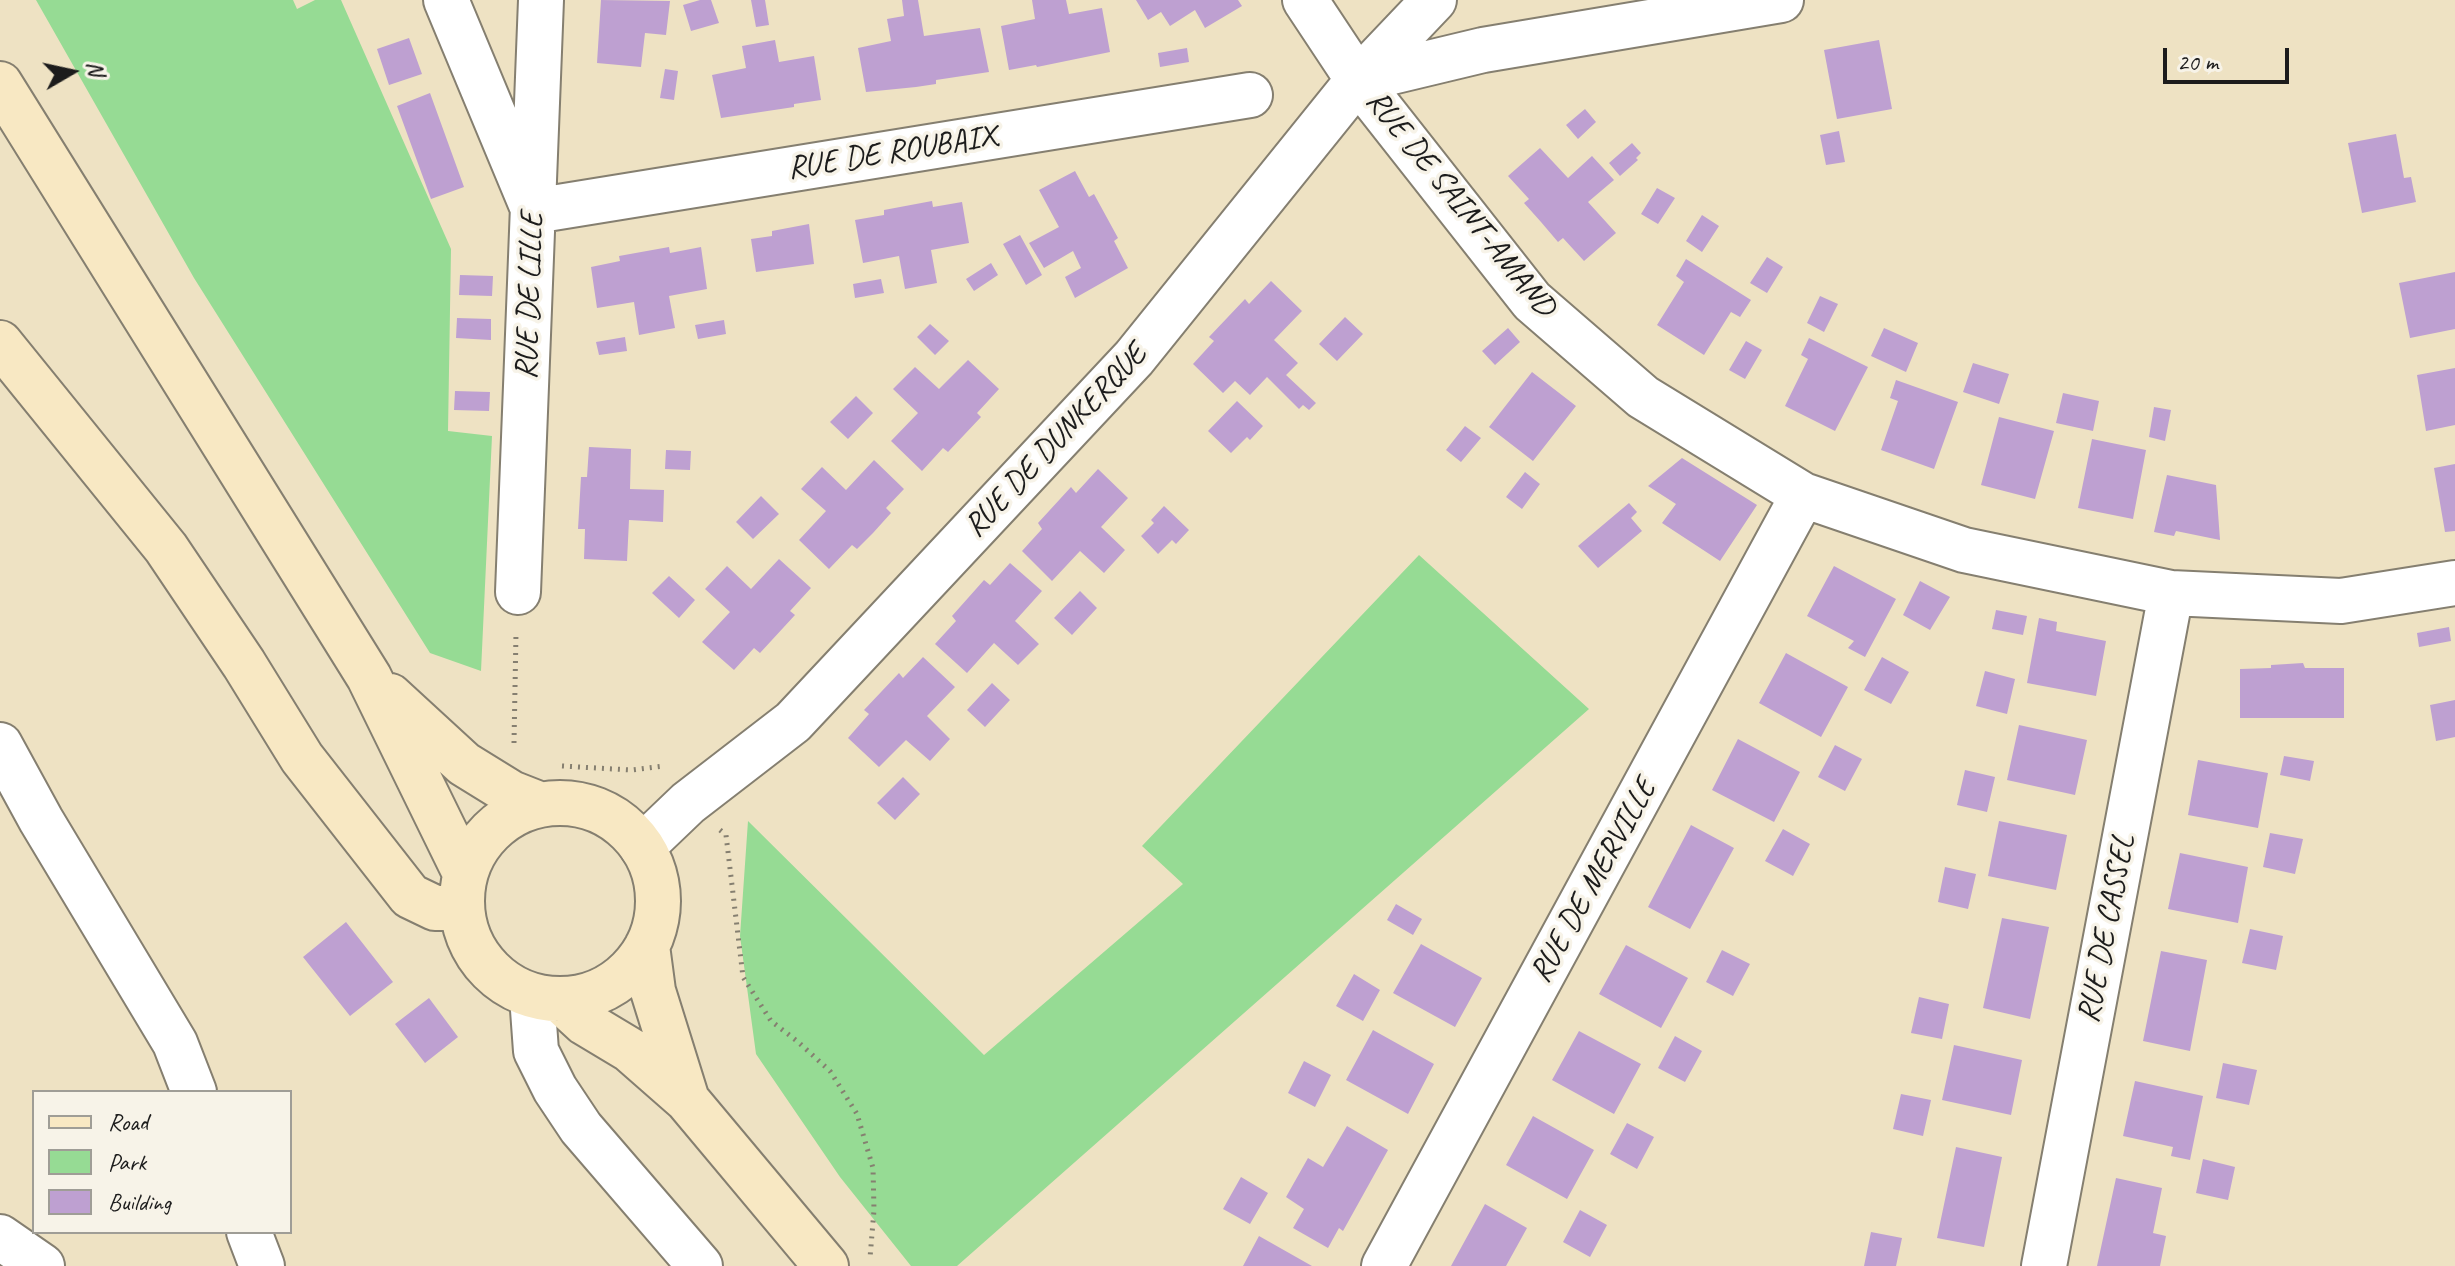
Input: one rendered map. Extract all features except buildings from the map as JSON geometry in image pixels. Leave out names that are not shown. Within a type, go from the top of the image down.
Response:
[{"type":"main road","points":[[0,84],[369,677],[463,890]]},
{"type":"main road","points":[[0,343],[166,548],[244,664],[302,758],[410,896],[435,908],[463,890]]},
{"type":"main road","points":[[369,677],[464,764],[511,793],[546,785],[569,802],[597,810],[623,825],[642,847],[654,870],[658,896],[656,922],[647,946],[632,968],[611,986],[586,997],[546,998]]},
{"type":"main road","points":[[546,785],[519,811],[501,822],[473,853],[463,890],[465,931],[476,953],[490,972],[510,986],[546,998],[630,1050],[687,1100],[826,1266]]},
{"type":"main road","points":[[647,946],[653,991],[687,1100]]},
{"type":"street","points":[[446,0],[534,211]]},
{"type":"street","name":"RUE DE LILLE","points":[[518,592],[541,0]]},
{"type":"street","name":"RUE DE SAINT-AMAND","points":[[1305,0],[1358,80],[1532,301],[1643,397],[1803,495],[1964,550],[2171,593],[2341,601],[2455,583]]},
{"type":"street","name":"RUE DE DUNKERQUE","points":[[642,847],[688,803],[793,722],[1134,358],[1358,80],[1434,0]]},
{"type":"street","points":[[1358,80],[1483,50],[1781,0]]},
{"type":"street","name":"RUE DE ROUBAIX","points":[[534,211],[1250,95]]},
{"type":"street","name":"RUE DE MERVILLE","points":[[1384,1266],[1803,495]]},
{"type":"street","name":"RUE DE CASSEL","points":[[2044,1266],[2171,593]]},
{"type":"street","points":[[0,745],[41,820],[175,1043],[193,1090]]},
{"type":"street","points":[[546,998],[536,1051],[555,1089],[581,1128],[700,1266]]},
{"type":"street","points":[[250,1234],[262,1266]]},
{"type":"street","points":[[0,1237],[42,1266]]},
{"type":"path","points":[[514,744],[518,592]]},
{"type":"path","points":[[546,785],[677,765],[688,803],[726,835],[743,977],[771,1021],[830,1071],[857,1114],[873,1168],[874,1210],[867,1266]]},
{"type":"green space","points":[[36,0],[293,0],[297,9],[315,0],[341,0],[451,249],[448,431],[492,436],[481,671],[430,653],[194,278]]},
{"type":"green space","points":[[1419,555],[1589,709],[957,1266],[911,1266],[840,1177],[756,1054],[740,936],[748,821],[984,1055],[1183,884],[1142,846]]}]
